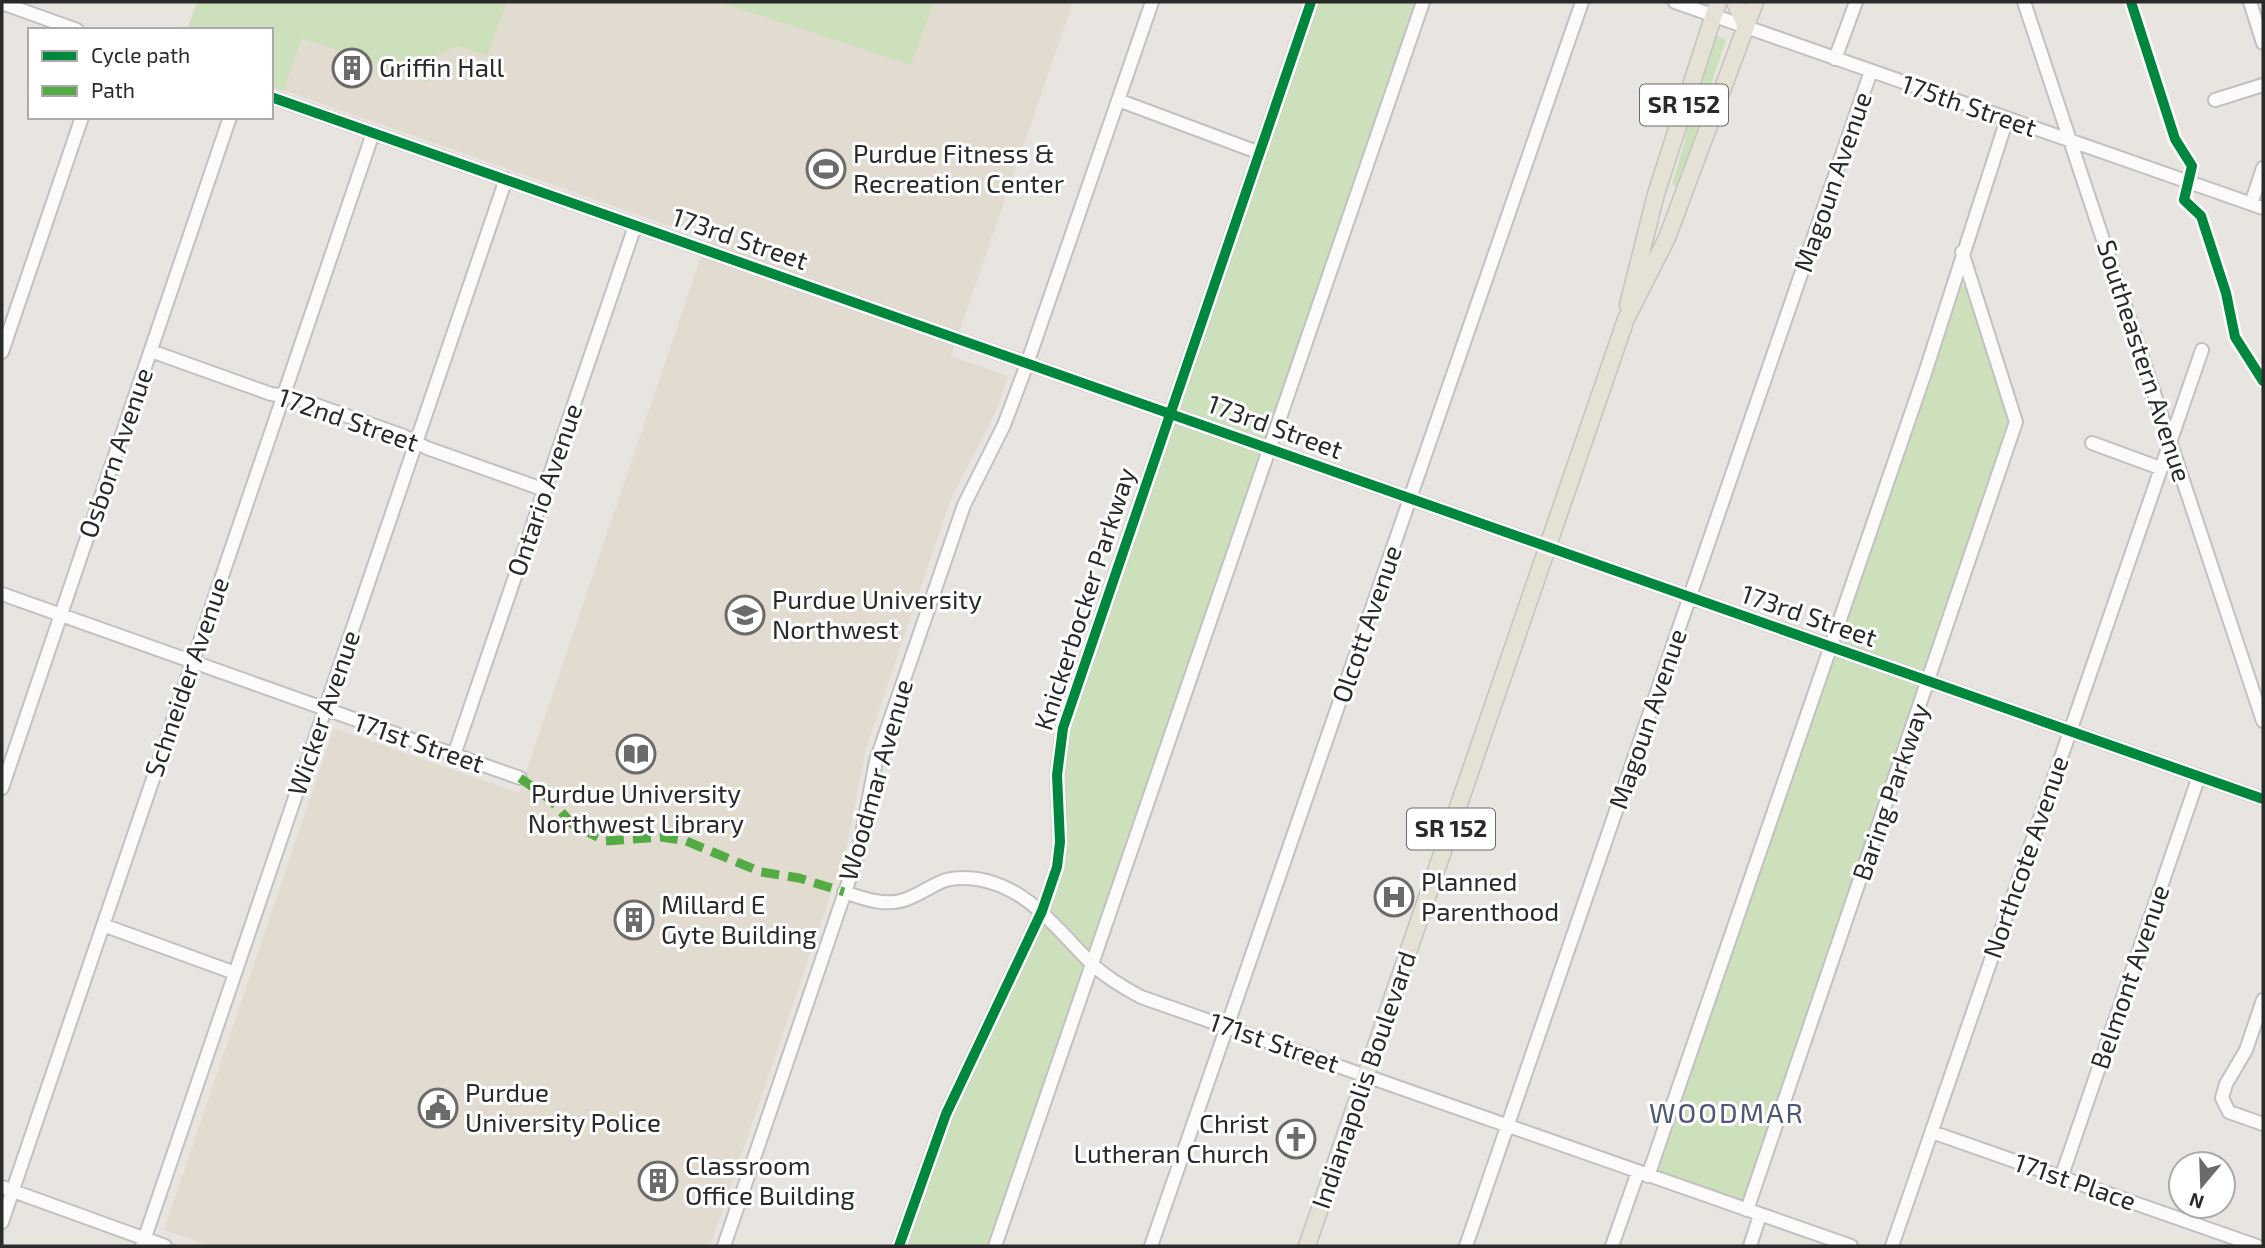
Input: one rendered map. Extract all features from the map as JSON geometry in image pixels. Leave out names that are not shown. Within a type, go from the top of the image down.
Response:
[{"type":"main road","points":[[1735,2],[1746,27]]},
{"type":"main road","name":"Indianapolis Boulevard","points":[[1626,318],[1662,249],[1681,203],[1755,2]]},
{"type":"main road","name":"Indianapolis Boulevard","points":[[1307,1246],[1626,318],[1656,194],[1715,8]]},
{"type":"main road","points":[[1656,194],[1681,203]]},
{"type":"main road","points":[[1643,243],[1662,249]]},
{"type":"street","name":"Woodmar Avenue","points":[[724,1246],[863,836],[876,761],[964,505],[1004,425],[1027,364],[1152,2]]},
{"type":"street","name":"Knickerbocker Parkway","points":[[899,1246],[946,1114],[1042,911],[1057,867],[1060,842],[1057,775],[1063,728],[1311,2]]},
{"type":"street","points":[[995,1246],[1423,2]]},
{"type":"street","name":"Olcott Avenue","points":[[1151,1246],[1582,2]]},
{"type":"street","name":"175th Street","points":[[1675,2],[1715,8],[1746,27],[2257,206]]},
{"type":"street","name":"Magoun Avenue","points":[[1835,59],[1856,2]]},
{"type":"street","name":"Southeastern Avenue","points":[[2024,2],[2263,721]]},
{"type":"street","points":[[2250,2],[2263,43]]},
{"type":"street","points":[[2,3],[71,28]]},
{"type":"street","name":"Magoun Avenue","points":[[1466,1246],[1871,72]]},
{"type":"street","points":[[2215,100],[2263,85]]},
{"type":"street","name":"173rd Street","points":[[273,98],[2263,799]]},
{"type":"street","points":[[1118,100],[1260,153]]},
{"type":"street","points":[[2,352],[81,119]]},
{"type":"street","name":"Osborn Avenue","points":[[2,788],[229,119]]},
{"type":"street","points":[[1612,1246],[1643,1174],[1830,648],[2007,119]]},
{"type":"street","name":"Schneider Avenue","points":[[2,1222],[7,1189],[103,925],[373,133]]},
{"type":"street","points":[[2257,206],[2263,168]]},
{"type":"street","name":"Wicker Avenue","points":[[143,1242],[506,179]]},
{"type":"street","name":"Ontario Avenue","points":[[454,755],[635,226]]},
{"type":"street","name":"Baring Parkway","points":[[1747,1210],[2016,422],[1962,252]]},
{"type":"street","name":"Northcote Avenue","points":[[1892,1246],[2202,349]]},
{"type":"street","name":"172nd Street","points":[[151,351],[416,442],[545,490]]},
{"type":"street","points":[[2092,443],[2160,468]]},
{"type":"street","name":"171st Street","points":[[2,594],[520,778]]},
{"type":"street","name":"Belmont Avenue","points":[[2061,1178],[2199,776]]},
{"type":"street","name":"171st Street","points":[[844,892],[887,902],[907,898],[948,878],[979,879],[1010,891],[1042,911],[1093,964],[1120,986],[1141,997],[1851,1246]]},
{"type":"street","points":[[103,925],[235,973]]},
{"type":"street","points":[[2263,1000],[2246,1050],[2223,1090],[2222,1098],[2228,1112],[2263,1124]]},
{"type":"street","name":"171st Place","points":[[1932,1132],[2257,1246]]},
{"type":"street","points":[[7,1189],[143,1242],[165,1246]]},
{"type":"street","points":[[1749,1246],[1760,1215]]},
{"type":"shaded area","name":"Purdue University Northwest","points":[[197,2],[1073,2],[951,356],[1008,376],[997,409],[950,501],[866,749],[846,850],[710,1246],[211,1246],[164,1230],[334,728],[519,793],[707,239],[273,87],[273,28],[188,28]]},
{"type":"green space","points":[[197,2],[507,2],[487,56],[458,46],[438,55],[429,83],[302,38],[283,91],[273,88],[273,28],[188,28]]},
{"type":"green space","points":[[719,2],[934,2],[911,65]]},
{"type":"green space","points":[[1318,2],[1420,2],[990,1246],[903,1246],[955,1094],[1042,920],[1065,830],[1064,782],[1070,724]]},
{"type":"green space","points":[[1715,35],[1726,40],[1702,111],[1694,153],[1676,188],[1672,184],[1685,140],[1691,106]]},
{"type":"green space","points":[[1969,287],[2012,419],[1746,1203],[1655,1171],[1958,288]]},
{"type":"marked path","points":[[520,778],[551,800],[572,824],[605,841],[662,837],[686,841],[761,872],[799,878],[844,892]]},
{"type":"cycle path","points":[[899,1246],[946,1114],[1042,911],[1057,867],[1060,842],[1057,775],[1063,728],[1311,2]]},
{"type":"cycle path","points":[[2131,2],[2175,139],[2192,166],[2184,200],[2201,216],[2226,293],[2235,337],[2263,381]]},
{"type":"cycle path","points":[[273,98],[2263,799]]},
{"type":"place","name":"Griffin Hall","points":[[352,68]]},
{"type":"place","name":"Purdue Fitness & Recreation Center","points":[[826,169]]},
{"type":"place","name":"Purdue University Northwest","points":[[745,615]]},
{"type":"place","name":"Purdue University Northwest Library","points":[[636,754]]},
{"type":"place","name":"Planned Parenthood","points":[[1394,897]]},
{"type":"place","name":"Millard E Gyte Building","points":[[634,920]]},
{"type":"place","name":"Purdue University Police","points":[[438,1108]]},
{"type":"place","name":"Christ Lutheran Church","points":[[1296,1139]]},
{"type":"place","name":"Classroom Office Building","points":[[658,1181]]},
{"type":"district","name":"WOODMAR","points":[[1727,1113]]}]
